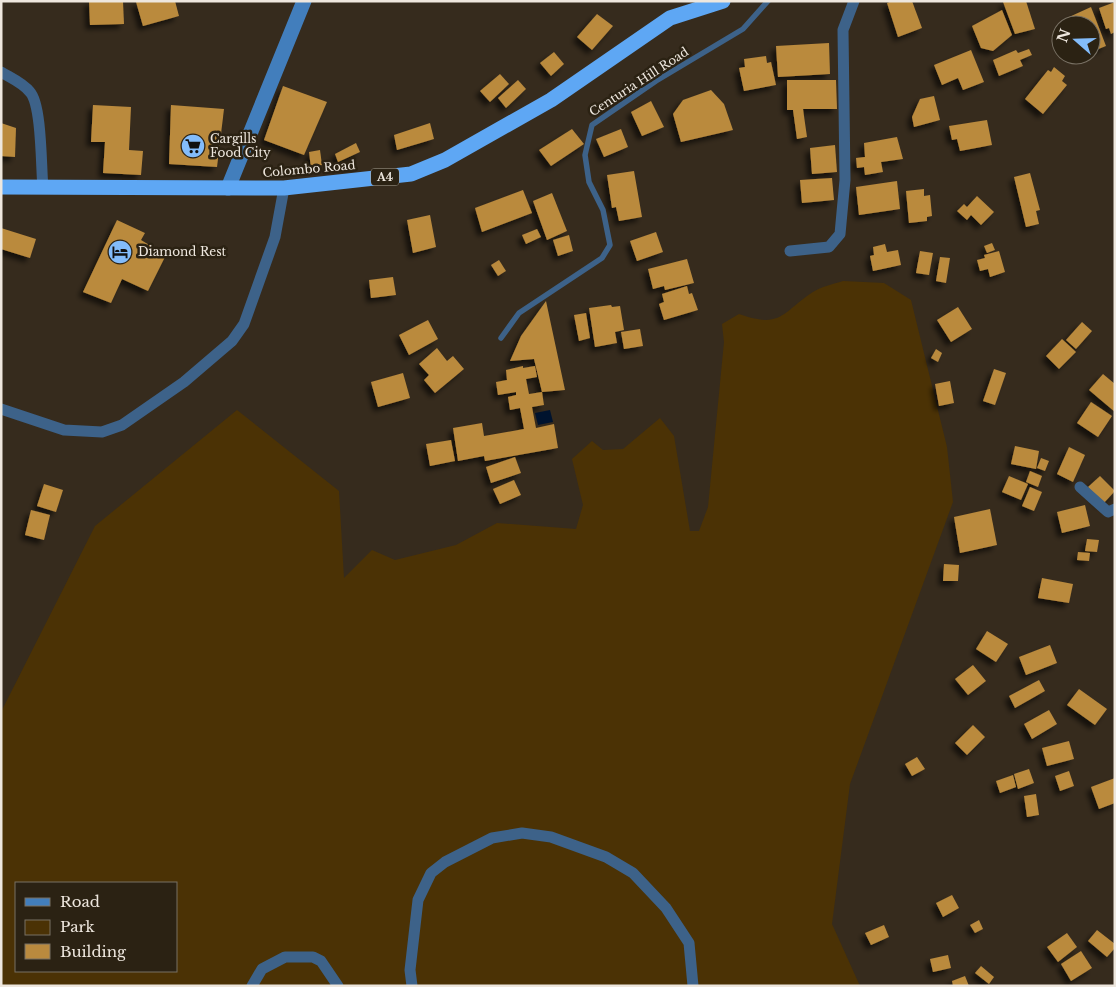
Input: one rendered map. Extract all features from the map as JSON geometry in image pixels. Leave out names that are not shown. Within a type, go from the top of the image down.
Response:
[{"type":"highway","name":"Colombo Road","points":[[1,187],[284,188],[411,174],[445,160],[551,100],[670,18],[723,1]]},
{"type":"street","points":[[228,188],[304,1]]},
{"type":"street","points":[[790,251],[829,247],[840,234],[845,180],[843,30],[854,1]]},
{"type":"street","points":[[1,72],[20,82],[32,93],[38,109],[43,188]]},
{"type":"street","points":[[1,409],[64,430],[102,432],[122,425],[184,382],[232,341],[244,324],[274,237],[284,188]]},
{"type":"street","points":[[1080,488],[1108,512],[1115,509]]},
{"type":"street","points":[[412,986],[410,970],[418,900],[431,873],[445,862],[492,838],[522,833],[551,837],[606,858],[633,873],[666,908],[689,943],[693,986]]},
{"type":"street","points":[[252,986],[262,969],[285,957],[312,957],[322,962],[338,986]]},
{"type":"lane","name":"Centuria Hill Road","points":[[501,338],[519,313],[602,258],[610,245],[602,210],[588,182],[585,155],[592,126],[656,81],[743,29],[768,1]]},
{"type":"green space","points":[[843,281],[884,283],[911,300],[947,447],[953,502],[850,784],[832,924],[860,986],[1,986],[1,712],[95,526],[237,410],[339,491],[344,578],[372,550],[395,560],[456,545],[497,523],[576,529],[583,505],[572,459],[592,441],[603,450],[623,449],[660,418],[674,436],[690,531],[699,531],[708,507],[724,342],[722,324],[739,314],[764,320],[773,319],[787,312],[816,290]]},
{"type":"water","points":[[550,410],[553,422],[538,425],[535,413]]},
{"type":"building","points":[[89,1],[123,1],[124,24],[90,25]]},
{"type":"building","points":[[175,1],[179,16],[143,26],[136,2]]},
{"type":"building","points":[[892,1],[912,1],[922,28],[898,37],[887,3]]},
{"type":"building","points":[[1026,1],[1035,29],[1015,34],[1003,2]]},
{"type":"building","points":[[1115,2],[1115,32],[1111,34],[1109,28],[1106,29],[1099,8]]},
{"type":"building","points":[[1091,7],[1094,15],[1074,15]]},
{"type":"building","points":[[1002,10],[1012,35],[993,51],[981,48],[972,26]]},
{"type":"building","points":[[597,14],[613,26],[592,50],[577,37]]},
{"type":"building","points":[[1101,33],[1106,46],[1101,48]]},
{"type":"building","points":[[829,43],[830,74],[778,77],[776,46]]},
{"type":"building","points":[[1029,49],[1032,55],[1020,60],[1023,66],[999,76],[993,60],[1016,50],[1018,53]]},
{"type":"building","points":[[971,50],[984,82],[963,90],[958,78],[942,85],[934,65]]},
{"type":"building","points":[[554,52],[564,64],[551,76],[540,63]]},
{"type":"building","points":[[766,56],[767,63],[771,62],[776,85],[744,91],[739,68],[745,67],[744,59]]},
{"type":"building","points":[[1054,67],[1065,76],[1062,81],[1067,85],[1043,114],[1025,99],[1048,70],[1051,72]]},
{"type":"building","points":[[500,74],[509,84],[490,102],[480,91]]},
{"type":"building","points":[[518,80],[526,89],[506,108],[498,98]]},
{"type":"building","points":[[787,80],[836,80],[837,109],[803,109],[807,137],[797,139],[793,110],[787,110]]},
{"type":"building","points":[[283,86],[327,102],[304,155],[264,140]]},
{"type":"building","points":[[711,90],[724,104],[733,130],[681,142],[673,114],[683,100]]},
{"type":"building","points":[[934,96],[940,120],[914,127],[912,117],[920,99]]},
{"type":"building","points":[[651,101],[664,127],[642,136],[631,112]]},
{"type":"building","points":[[93,105],[131,107],[129,150],[143,151],[141,175],[103,173],[105,142],[91,142]]},
{"type":"building","points":[[171,105],[224,109],[217,167],[169,164]]},
{"type":"building","points":[[987,120],[992,145],[960,151],[957,139],[952,140],[949,126]]},
{"type":"building","points":[[1,123],[16,128],[15,157],[1,156]]},
{"type":"building","points":[[430,123],[434,139],[397,150],[394,135]]},
{"type":"building","points":[[572,129],[584,144],[551,166],[539,150]]},
{"type":"building","points":[[621,129],[628,147],[604,157],[596,139]]},
{"type":"building","points":[[897,137],[903,159],[881,162],[883,172],[865,175],[864,167],[857,168],[856,158],[865,157],[864,143]]},
{"type":"building","points":[[356,143],[360,152],[338,162],[335,154]]},
{"type":"building","points":[[835,145],[837,172],[812,174],[810,148]]},
{"type":"building","points":[[320,150],[322,165],[311,168],[309,152]]},
{"type":"building","points":[[634,171],[642,217],[619,221],[616,207],[612,208],[607,175]]},
{"type":"building","points":[[1030,173],[1040,210],[1036,211],[1039,224],[1026,227],[1014,177]]},
{"type":"building","points":[[832,178],[834,200],[802,203],[800,180]]},
{"type":"building","points":[[897,181],[900,209],[859,215],[856,187]]},
{"type":"building","points":[[924,189],[924,196],[930,195],[932,216],[927,217],[927,221],[909,223],[906,191]]},
{"type":"building","points":[[523,190],[532,213],[482,232],[475,208]]},
{"type":"building","points":[[552,193],[567,231],[547,240],[533,201]]},
{"type":"building","points":[[977,196],[994,212],[981,225],[971,215],[967,220],[957,211],[964,204],[967,207]]},
{"type":"building","points":[[430,215],[436,247],[413,253],[407,220]]},
{"type":"building","points":[[117,220],[145,233],[141,240],[166,255],[148,291],[122,279],[111,303],[83,292]]},
{"type":"building","points":[[1,228],[36,239],[30,258],[1,249]]},
{"type":"building","points":[[537,229],[541,237],[526,244],[522,235]]},
{"type":"building","points":[[656,232],[663,252],[637,261],[630,241]]},
{"type":"building","points":[[569,235],[573,251],[558,256],[553,240]]},
{"type":"building","points":[[992,243],[995,250],[987,253],[984,246]]},
{"type":"building","points":[[885,244],[887,252],[898,250],[901,265],[873,271],[870,256],[874,255],[873,247]]},
{"type":"building","points":[[920,251],[933,253],[929,275],[916,273]]},
{"type":"building","points":[[999,251],[1005,272],[990,277],[988,269],[980,271],[977,260],[985,258],[984,255]]},
{"type":"building","points":[[940,257],[950,258],[946,283],[936,281]]},
{"type":"building","points":[[687,259],[694,283],[665,290],[664,286],[653,289],[648,269]]},
{"type":"building","points":[[499,260],[506,271],[498,276],[491,265]]},
{"type":"building","points":[[393,277],[396,295],[371,298],[369,280]]},
{"type":"building","points":[[687,286],[689,294],[692,293],[698,310],[664,320],[659,304],[664,302],[662,294]]},
{"type":"building","points":[[546,301],[565,390],[542,392],[534,359],[510,361],[521,336]]},
{"type":"building","points":[[611,305],[612,307],[620,306],[624,330],[615,332],[617,343],[595,347],[589,308]]},
{"type":"building","points":[[958,307],[972,329],[951,342],[937,320]]},
{"type":"building","points":[[586,313],[590,338],[579,341],[574,315]]},
{"type":"building","points":[[428,320],[438,339],[409,355],[399,335]]},
{"type":"building","points":[[1082,322],[1092,331],[1076,349],[1066,340]]},
{"type":"building","points":[[640,329],[643,346],[624,349],[621,332]]},
{"type":"building","points":[[1062,339],[1076,352],[1059,369],[1046,356]]},
{"type":"building","points":[[437,348],[447,361],[453,356],[464,369],[435,393],[424,380],[429,375],[419,364]]},
{"type":"building","points":[[936,349],[942,353],[938,362],[931,358]]},
{"type":"building","points":[[523,366],[523,368],[535,366],[537,377],[526,379],[529,394],[542,392],[544,405],[532,407],[536,428],[554,424],[558,448],[485,461],[484,456],[458,461],[453,428],[482,423],[484,436],[524,429],[520,408],[510,410],[508,397],[516,395],[516,392],[498,395],[496,382],[507,380],[506,370]]},
{"type":"building","points":[[994,369],[1006,373],[995,405],[983,401]]},
{"type":"building","points":[[403,373],[410,398],[378,407],[371,382]]},
{"type":"building","points":[[1103,374],[1115,384],[1115,412],[1089,390]]},
{"type":"building","points":[[950,381],[954,403],[939,406],[935,384]]},
{"type":"building","points":[[1091,402],[1112,416],[1098,437],[1077,423]]},
{"type":"building","points":[[451,440],[455,461],[430,466],[426,444]]},
{"type":"building","points":[[1015,446],[1039,451],[1036,469],[1011,464]]},
{"type":"building","points":[[1069,447],[1085,455],[1073,482],[1057,474]]},
{"type":"building","points":[[515,457],[521,473],[491,483],[486,467]]},
{"type":"building","points":[[1041,458],[1049,461],[1045,471],[1037,468]]},
{"type":"building","points":[[1030,471],[1042,476],[1038,487],[1026,482]]},
{"type":"building","points":[[1009,476],[1028,484],[1021,500],[1002,492]]},
{"type":"building","points":[[1100,476],[1115,491],[1103,504],[1088,487]]},
{"type":"building","points":[[514,480],[521,495],[500,504],[493,489]]},
{"type":"building","points":[[44,484],[63,490],[56,512],[37,506]]},
{"type":"building","points":[[1030,487],[1042,492],[1034,511],[1022,506]]},
{"type":"building","points":[[1085,505],[1090,526],[1062,533],[1057,512]]},
{"type":"building","points":[[990,509],[997,545],[960,553],[954,517]]},
{"type":"building","points":[[31,510],[50,515],[44,540],[25,535]]},
{"type":"building","points":[[1087,539],[1099,540],[1097,552],[1085,551]]},
{"type":"building","points":[[1078,552],[1090,553],[1089,561],[1077,560]]},
{"type":"building","points":[[944,564],[959,565],[958,581],[943,581]]},
{"type":"building","points":[[1042,578],[1073,584],[1069,603],[1038,598]]},
{"type":"building","points":[[987,631],[1008,644],[996,662],[976,649]]},
{"type":"building","points":[[1050,645],[1057,663],[1026,675],[1019,657]]},
{"type":"building","points":[[973,665],[986,681],[968,695],[955,679]]},
{"type":"building","points":[[1039,680],[1045,691],[1015,708],[1009,696]]},
{"type":"building","points":[[1079,689],[1107,709],[1095,725],[1067,705]]},
{"type":"building","points":[[1049,710],[1057,724],[1032,739],[1024,724]]},
{"type":"building","points":[[973,725],[985,737],[967,755],[955,743]]},
{"type":"building","points":[[1069,741],[1074,759],[1047,766],[1042,748]]},
{"type":"building","points":[[917,757],[925,769],[912,776],[905,764]]},
{"type":"building","points":[[1029,769],[1034,783],[1018,789],[1014,774]]},
{"type":"building","points":[[1069,771],[1074,786],[1060,791],[1055,776]]},
{"type":"building","points":[[1013,775],[1016,787],[1000,793],[996,781]]},
{"type":"building","points":[[1115,778],[1115,803],[1099,809],[1091,787]]},
{"type":"building","points":[[1036,794],[1039,815],[1027,817],[1024,796]]},
{"type":"building","points":[[952,895],[959,908],[943,917],[936,903]]},
{"type":"building","points":[[979,920],[983,929],[975,933],[970,925]]},
{"type":"building","points":[[884,925],[889,937],[871,945],[865,933]]},
{"type":"building","points":[[1097,930],[1115,944],[1115,948],[1107,957],[1088,941]]},
{"type":"building","points":[[1067,933],[1077,947],[1058,962],[1047,947]]},
{"type":"building","points":[[1081,951],[1092,968],[1071,981],[1061,964]]},
{"type":"building","points":[[948,955],[951,968],[933,972],[930,959]]},
{"type":"building","points":[[981,966],[994,977],[989,984],[975,973]]},
{"type":"building","points":[[965,976],[969,986],[953,986],[952,981]]},
{"type":"place","name":"Cargills Food City","points":[[193,146]]},
{"type":"place","name":"Diamond Rest","points":[[120,252]]}]
